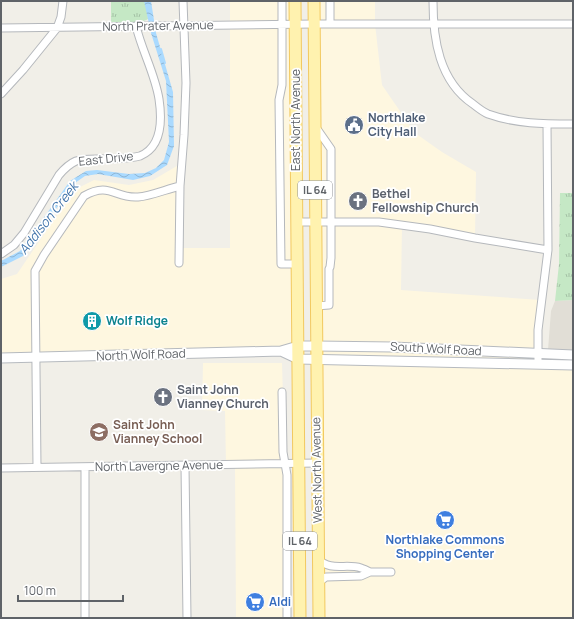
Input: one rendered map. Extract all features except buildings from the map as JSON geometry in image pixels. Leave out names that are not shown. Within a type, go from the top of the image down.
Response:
[{"type":"main road","name":"East North Avenue","points":[[295,1],[298,359]]},
{"type":"main road","name":"East North Avenue","points":[[314,1],[316,346]]},
{"type":"main road","name":"North Wolf Road","points":[[1,358],[281,351],[298,346]]},
{"type":"main road","name":"South Wolf Road","points":[[298,346],[393,347],[538,358],[573,365]]},
{"type":"main road","name":"West North Avenue","points":[[316,346],[319,618]]},
{"type":"main road","name":"North Wolf Road","points":[[281,351],[298,359]]},
{"type":"main road","name":"South Wolf Road","points":[[298,359],[538,358],[573,354]]},
{"type":"main road","name":"West North Avenue","points":[[298,359],[300,618]]},
{"type":"street","points":[[1,94],[23,70],[57,28],[61,17],[63,1]]},
{"type":"street","points":[[179,263],[180,186],[186,90],[183,1]]},
{"type":"street","name":"East North Avenue","points":[[282,1],[282,85],[279,100],[281,264],[298,264]]},
{"type":"street","points":[[330,1],[330,24]]},
{"type":"street","points":[[432,1],[433,24],[442,65],[450,82],[464,98],[487,114],[514,122],[573,124]]},
{"type":"street","name":"North Prater Avenue","points":[[1,28],[283,24],[573,24]]},
{"type":"street","name":"East Drive","points":[[1,254],[14,245],[24,233],[59,175],[72,163],[90,159],[134,157],[146,152],[154,144],[159,130],[160,112],[158,98],[136,26]]},
{"type":"street","points":[[538,358],[538,330],[548,250],[547,124]]},
{"type":"street","points":[[315,126],[331,148],[331,258],[329,270],[328,306],[316,306]]},
{"type":"street","points":[[37,467],[35,271],[80,200],[89,194],[100,190],[109,190],[124,195],[138,197],[180,186]]},
{"type":"street","points":[[297,222],[379,222],[430,229],[548,250]]},
{"type":"street","points":[[282,392],[283,452],[287,475],[287,618]]},
{"type":"street","name":"North Lavergne Avenue","points":[[1,468],[85,468],[317,463]]},
{"type":"street","points":[[185,466],[186,618]]},
{"type":"street","points":[[85,468],[85,618]]},
{"type":"street","points":[[318,559],[330,567],[361,567],[370,572]]},
{"type":"street","points":[[330,567],[330,576]]},
{"type":"street","points":[[318,583],[330,576],[361,576],[370,572],[391,572]]},
{"type":"shaded area","points":[[230,1],[295,1],[298,352],[1,358],[1,279],[17,274],[74,190],[94,180],[129,185],[153,180],[182,163],[180,248],[230,248]]},
{"type":"shaded area","name":"Northlake Commons Shopping Center","points":[[314,1],[375,1],[375,24],[382,85],[415,133],[442,152],[476,172],[475,238],[402,225],[401,290],[541,300],[538,359],[573,361],[573,618],[319,618]]},
{"type":"shaded area","points":[[573,300],[573,350],[548,350],[551,311],[555,301]]},
{"type":"shaded area","points":[[203,363],[282,363],[287,618],[236,618],[235,465],[226,465],[225,411],[202,410]]},
{"type":"green space","points":[[111,1],[146,1],[148,19],[135,23],[111,22]]},
{"type":"green space","points":[[560,193],[573,193],[573,300],[555,301],[559,264]]},
{"type":"water","points":[[144,1],[151,1],[156,33],[173,92],[174,146],[167,165],[150,176],[133,180],[98,174],[85,176],[72,185],[25,255],[1,267],[1,261],[20,251],[70,181],[86,171],[97,170],[129,174],[145,173],[156,168],[164,160],[169,142],[166,81],[151,33]]},
{"type":"waterway","name":"Addison Creek","points":[[161,49],[165,63]]},
{"type":"place","name":"Northlake City Hall","points":[[354,125]]},
{"type":"place","name":"Bethel Fellowship Church","points":[[358,201]]},
{"type":"place","name":"Wolf Ridge","points":[[92,321]]},
{"type":"place","name":"Saint John Vianney Church","points":[[163,397]]},
{"type":"place","name":"Saint John Vianney School","points":[[99,432]]},
{"type":"place","name":"Northlake Commons Shopping Center","points":[[445,520]]},
{"type":"place","name":"Aldi","points":[[255,602]]}]
